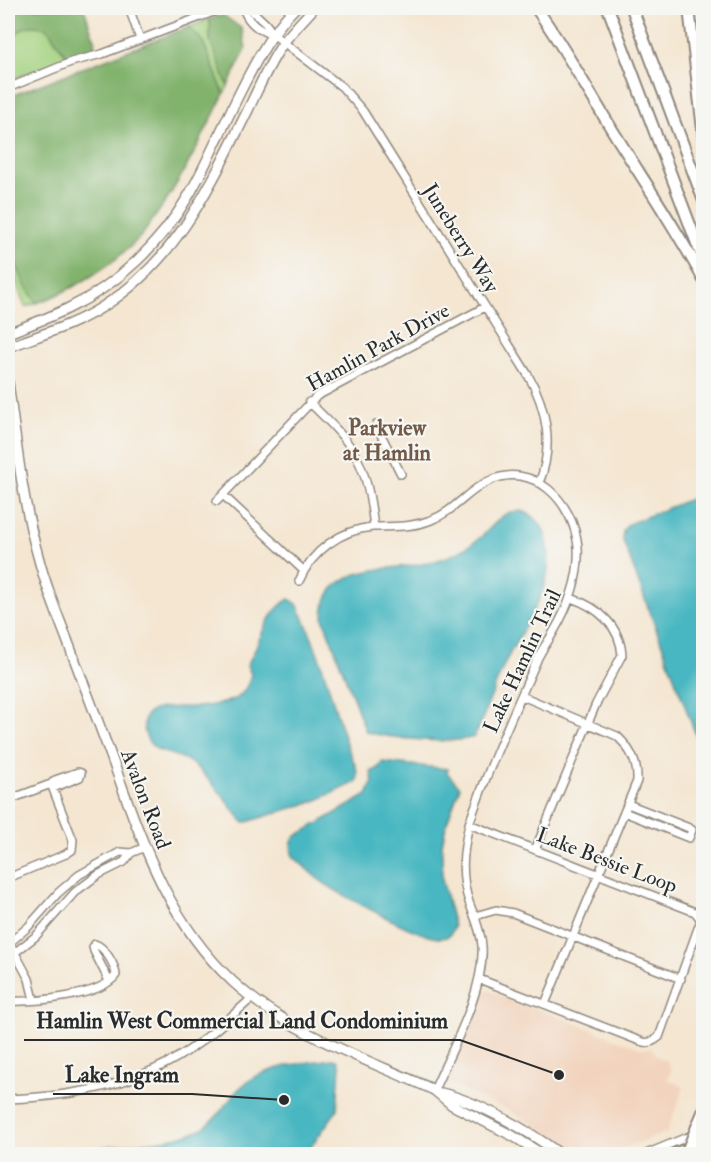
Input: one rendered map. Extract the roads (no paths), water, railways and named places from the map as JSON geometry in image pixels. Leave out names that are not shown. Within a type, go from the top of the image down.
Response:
[{"type":"highway","points":[[536,8],[551,28],[662,207],[704,280]]},
{"type":"highway","points":[[608,8],[704,262]]},
{"type":"highway","points":[[632,8],[704,201]]},
{"type":"highway","points":[[689,8],[704,139]]},
{"type":"highway","points":[[686,1155],[701,1126],[704,1110]]},
{"type":"main road","points":[[8,333],[68,309],[121,274],[150,248],[190,194],[241,89],[274,35],[295,8]]},
{"type":"main road","points":[[8,347],[79,320],[104,306],[135,283],[170,248],[198,208],[272,61],[284,42],[314,8]]},
{"type":"main road","name":"Avalon Road","points":[[8,382],[24,493],[38,558],[145,847],[166,896],[187,929],[205,953],[232,981],[252,998],[290,1023],[517,1126],[560,1155]]},
{"type":"main road","name":"Avalon Road","points":[[437,1091],[452,1105],[513,1136],[542,1155]]},
{"type":"street","points":[[129,8],[140,39]]},
{"type":"street","points":[[8,88],[71,62],[224,8]]},
{"type":"street","points":[[243,8],[257,28],[263,33],[274,35]]},
{"type":"street","points":[[249,8],[274,35]]},
{"type":"street","name":"Juneberry Way","points":[[274,35],[342,87],[363,111],[531,380],[542,406],[548,446],[545,466],[539,483]]},
{"type":"street","name":"Hamlin Park Drive","points":[[217,501],[309,402],[326,390],[485,307]]},
{"type":"street","points":[[309,402],[343,435],[357,456],[369,488],[374,527]]},
{"type":"street","points":[[376,425],[401,474]]},
{"type":"street","name":"Lake Hamlin Trail","points":[[299,581],[319,552],[336,539],[355,530],[374,527],[404,527],[429,521],[447,513],[478,487],[495,479],[516,476],[539,483],[554,492],[563,504],[576,534],[578,558],[567,609],[538,657],[469,824],[463,850],[464,882],[482,943],[483,962],[477,988],[437,1091]]},
{"type":"street","points":[[223,495],[304,571]]},
{"type":"street","points":[[535,849],[588,723],[606,684],[621,660],[622,651],[613,628],[604,616],[588,603],[571,598]]},
{"type":"street","points":[[522,696],[617,736],[629,748],[637,772],[637,781],[545,1004]]},
{"type":"street","points":[[8,801],[52,786],[73,840],[72,850],[66,854],[8,878]]},
{"type":"street","points":[[624,812],[689,838],[692,831],[627,804]]},
{"type":"street","name":"Lake Bessie Loop","points":[[469,824],[696,912],[701,920],[659,1037],[654,1041],[646,1043],[479,979]]},
{"type":"street","points":[[34,1000],[31,983],[8,942],[28,927],[58,893],[79,875],[120,852],[131,853],[145,847]]},
{"type":"street","points":[[8,958],[43,929],[75,892],[98,875],[124,862],[131,853]]},
{"type":"street","points":[[475,916],[503,910],[681,979]]},
{"type":"street","points":[[8,1001],[34,1000],[87,991],[109,981],[115,977],[115,969],[100,946],[95,944],[93,949],[109,981]]},
{"type":"street","points":[[8,1099],[88,1092],[126,1082],[160,1068],[198,1044],[252,998]]},
{"type":"street","points":[[646,1155],[701,1126]]},
{"type":"street","points":[[670,1155],[704,1141]]},
{"type":"water","points":[[704,494],[703,754],[622,538],[623,531],[628,524]]},
{"type":"water","points":[[522,511],[539,522],[544,530],[549,557],[547,573],[537,603],[503,667],[474,737],[436,741],[366,732],[323,618],[326,600],[334,588],[345,579],[359,573],[422,564],[453,555],[477,540],[505,515]]},
{"type":"water","points":[[289,599],[297,604],[312,637],[356,767],[357,782],[315,801],[244,823],[195,766],[182,758],[153,747],[146,736],[144,724],[146,716],[151,711],[160,708],[213,705],[241,695],[247,687],[251,674],[247,665],[268,620]]},
{"type":"water","points":[[382,762],[448,769],[447,773],[460,787],[446,825],[442,844],[442,879],[454,927],[446,937],[431,937],[359,903],[317,878],[293,856],[291,845],[296,836],[367,795],[373,781],[371,772]]},
{"type":"water","points":[[337,1060],[340,1066],[337,1110],[306,1154],[63,1154],[189,1134],[206,1126],[241,1087],[261,1074],[296,1064]]},
{"type":"place","name":"Hamlin West Commercial Land Condominium","points":[[559,1075]]},
{"type":"place","name":"Lake Ingram","points":[[284,1100]]},
{"type":"district","name":"Parkview at Hamlin","points":[[387,440]]}]
